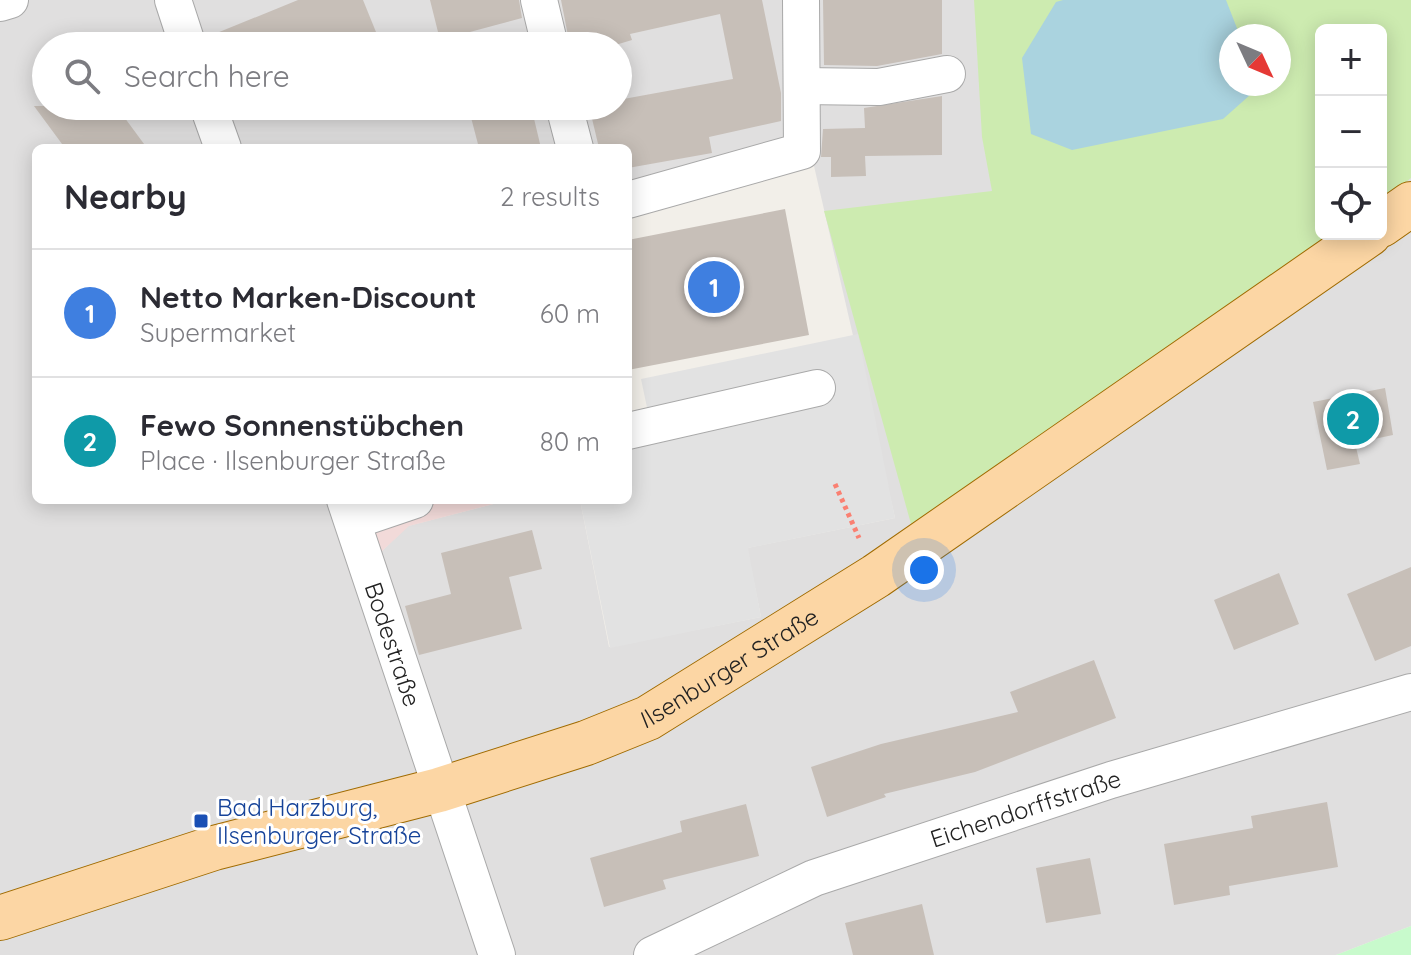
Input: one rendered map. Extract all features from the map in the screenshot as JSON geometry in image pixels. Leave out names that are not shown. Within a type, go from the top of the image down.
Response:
[{"type":"main road","points":[[1387,221],[1411,204]]},
{"type":"main road","name":"Ilsenburger Straße","points":[[0,918],[214,848],[439,790],[586,743],[648,718],[876,576],[1360,240]]},
{"type":"street","points":[[0,3],[10,0]]},
{"type":"street","points":[[173,0],[183,32]]},
{"type":"street","points":[[539,0],[547,32]]},
{"type":"street","points":[[632,199],[802,151],[801,0]]},
{"type":"street","points":[[803,86],[879,87],[947,74]]},
{"type":"street","points":[[213,120],[222,144]]},
{"type":"street","points":[[568,120],[574,144]]},
{"type":"street","points":[[632,430],[817,388]]},
{"type":"street","points":[[349,511],[391,504]]},
{"type":"street","name":"Bodestraße","points":[[349,511],[439,790]]},
{"type":"street","name":"Eichendorffstraße","points":[[652,955],[814,878],[1111,780],[1411,692]]},
{"type":"street","points":[[439,790],[497,955]]},
{"type":"path","points":[[835,484],[876,576]]},
{"type":"shaded area","points":[[0,0],[1411,0],[1411,926],[1336,955],[0,955]]},
{"type":"shaded area","points":[[858,334],[895,518],[748,548],[761,617],[610,648],[581,504],[632,504],[632,420],[649,417],[641,379]]},
{"type":"shaded area","points":[[366,504],[494,504],[409,526],[380,553]]},
{"type":"green space","points":[[974,0],[1411,0],[1411,178],[1387,197],[1387,24],[1315,24],[1315,240],[1332,240],[916,542],[824,211],[992,191],[982,137]]},
{"type":"green space","points":[[1411,926],[1411,955],[1336,955]]},
{"type":"water","points":[[1226,0],[1235,24],[1219,24],[1219,96],[1249,96],[1223,119],[1072,150],[1031,134],[1022,58],[1056,2]]},
{"type":"building","points":[[298,0],[363,0],[376,32],[219,32]]},
{"type":"building","points":[[430,0],[519,0],[522,18],[470,32],[438,32]]},
{"type":"building","points":[[561,0],[762,0],[781,93],[781,121],[709,137],[712,153],[632,167],[632,144],[598,144],[592,120],[632,120],[632,97],[733,79],[720,14],[632,34],[567,32]]},
{"type":"building","points":[[823,0],[942,0],[942,54],[877,66],[824,65]]},
{"type":"building","points":[[942,96],[942,155],[865,156],[866,176],[831,177],[831,157],[821,157],[823,129],[865,128],[864,108]]},
{"type":"building","points":[[44,120],[126,120],[144,144],[62,144]]},
{"type":"building","points":[[472,120],[534,120],[540,144],[478,144]]},
{"type":"building","points":[[785,209],[809,335],[632,369],[632,239]]},
{"type":"building","points":[[1385,388],[1393,435],[1355,443],[1360,464],[1327,470],[1313,402]]},
{"type":"building","points":[[532,530],[542,569],[509,577],[522,629],[419,655],[405,606],[451,594],[441,553]]},
{"type":"building","points":[[1411,567],[1411,646],[1375,661],[1347,594]]},
{"type":"building","points":[[1279,573],[1299,624],[1234,650],[1214,600]]},
{"type":"building","points":[[1094,660],[1116,718],[975,772],[884,794],[886,797],[827,817],[811,767],[881,744],[1018,712],[1010,692]]},
{"type":"building","points":[[1327,802],[1338,867],[1229,886],[1230,895],[1174,905],[1164,844],[1253,828],[1251,816]]},
{"type":"building","points":[[746,804],[759,856],[663,880],[666,889],[604,907],[590,858],[682,832],[680,821]]},
{"type":"building","points":[[1090,858],[1101,914],[1046,923],[1036,868]]},
{"type":"building","points":[[922,904],[934,955],[853,955],[845,923]]},
{"type":"place","name":"Netto Marken-Discount","points":[[714,287]]},
{"type":"place","name":"Fewo Sonnenstübchen","points":[[1353,419]]},
{"type":"place","name":"Bad Harzburg, Ilsenburger Straße","points":[[201,821]]}]
